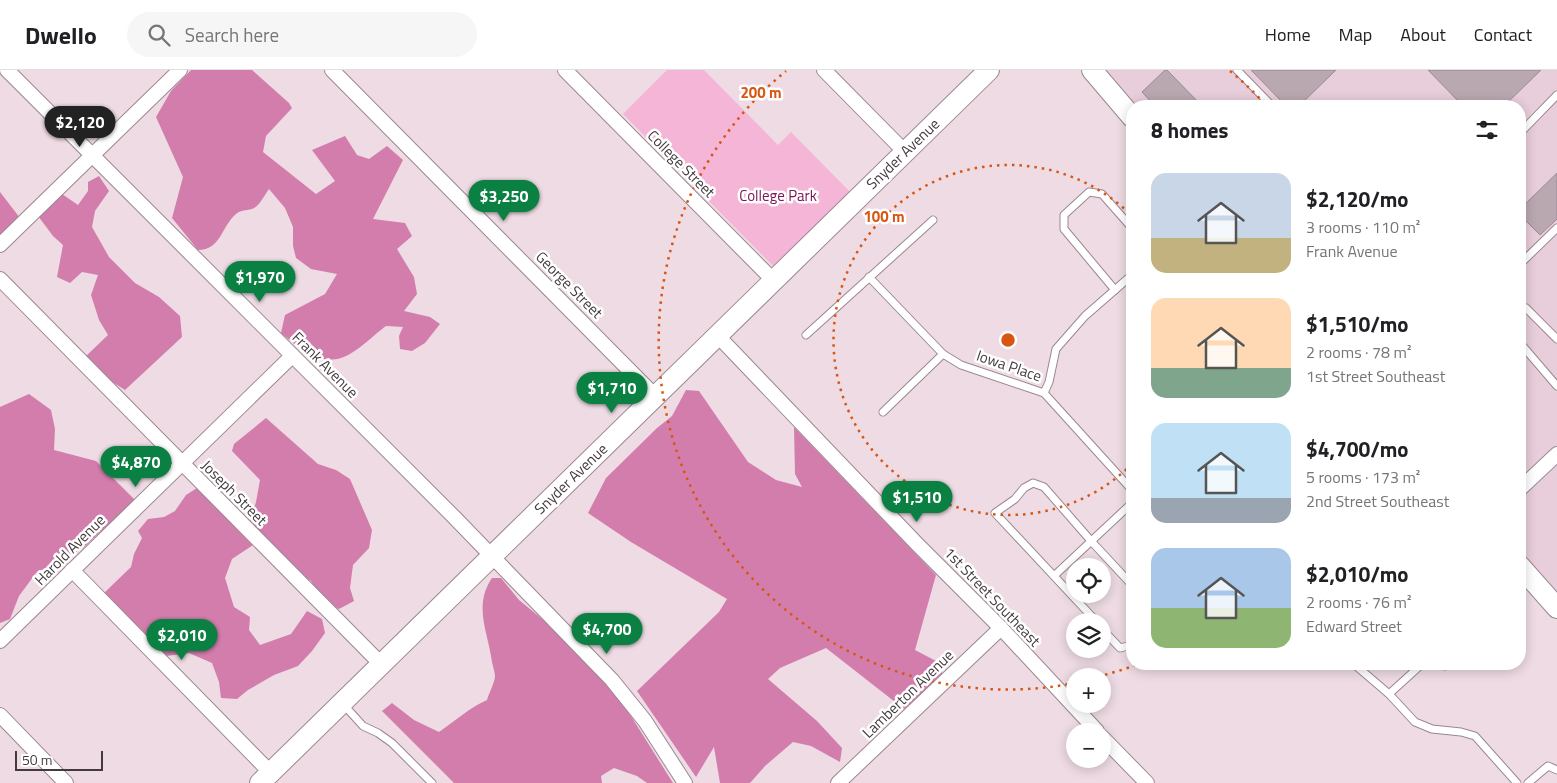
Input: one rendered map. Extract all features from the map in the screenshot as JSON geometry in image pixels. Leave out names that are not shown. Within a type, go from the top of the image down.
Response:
[{"type":"main road","name":"Snyder Avenue","points":[[266,778],[988,70]]},
{"type":"main road","points":[[1092,70],[1126,110]]},
{"type":"main road","points":[[1526,573],[1557,608]]},
{"type":"street","name":"Frank Avenue","points":[[8,70],[492,556],[626,696],[657,738],[685,783]]},
{"type":"street","points":[[0,245],[180,70]]},
{"type":"street","name":"George Street","points":[[332,70],[655,396]]},
{"type":"street","name":"College Street","points":[[565,70],[773,280]]},
{"type":"street","points":[[824,70],[905,152]]},
{"type":"street","name":"Joseph Street","points":[[0,279],[381,664]]},
{"type":"street","name":"1st Street Southeast","points":[[717,335],[917,544],[1001,628],[1090,723]]},
{"type":"street","name":"Harold Avenue","points":[[0,642],[292,356]]},
{"type":"street","points":[[1526,483],[1557,454]]},
{"type":"street","points":[[72,570],[266,778]]},
{"type":"street","name":"Lamberton Avenue","points":[[838,783],[1001,628]]},
{"type":"street","points":[[0,716],[66,783]]},
{"type":"street","points":[[1111,746],[1147,783]]},
{"type":"lane","points":[[1237,70],[1266,100]]},
{"type":"lane","points":[[1526,127],[1557,95]]},
{"type":"lane","points":[[1115,290],[1064,229],[1064,215],[1089,192],[1102,194],[1126,221]]},
{"type":"lane","points":[[806,335],[933,220]]},
{"type":"lane","points":[[1526,258],[1557,228]]},
{"type":"lane","name":"Iowa Place","points":[[869,277],[943,354],[961,364],[1044,393],[1126,483]]},
{"type":"lane","points":[[1044,393],[1049,382],[1056,349],[1085,316],[1126,280]]},
{"type":"lane","points":[[1526,308],[1557,340]]},
{"type":"lane","points":[[1526,350],[1557,385]]},
{"type":"lane","points":[[883,412],[943,354]]},
{"type":"lane","points":[[1089,613],[995,513],[1015,499],[1024,488],[1033,483],[1044,487],[1126,578]]},
{"type":"lane","points":[[1055,575],[1126,509]]},
{"type":"lane","points":[[1111,638],[1120,648],[1126,646]]},
{"type":"lane","points":[[1361,670],[1389,694],[1415,722],[1432,729],[1461,732],[1474,736],[1517,783]]},
{"type":"lane","points":[[1389,694],[1415,670]]},
{"type":"lane","points":[[342,702],[363,726],[378,733],[392,743],[432,783]]},
{"type":"lane","points":[[1528,783],[1548,766],[1557,770]]},
{"type":"shaded area","points":[[191,70],[252,70],[289,103],[292,108],[266,136],[263,152],[316,194],[335,181],[312,150],[345,136],[357,155],[369,159],[387,146],[403,160],[373,219],[405,223],[412,236],[397,249],[414,277],[417,294],[404,311],[430,317],[440,324],[425,343],[412,351],[400,349],[399,336],[403,327],[386,326],[351,354],[337,359],[328,359],[320,358],[303,350],[281,333],[285,315],[325,294],[337,274],[311,269],[296,258],[293,246],[293,227],[285,208],[269,189],[256,207],[240,211],[231,219],[212,246],[198,250],[172,218],[183,177],[156,117],[171,91]]},
{"type":"shaded area","points":[[1092,70],[1557,70],[1557,609],[1526,573],[1526,100],[1126,101]]},
{"type":"shaded area","points":[[99,176],[109,191],[95,211],[92,227],[109,257],[135,283],[159,297],[180,316],[182,337],[125,390],[95,371],[84,358],[108,335],[99,320],[91,295],[98,275],[82,272],[70,283],[57,277],[63,245],[53,236],[38,216],[62,194],[78,205],[88,191],[88,182]]},
{"type":"shaded area","points":[[0,192],[20,218],[0,238]]},
{"type":"shaded area","points":[[686,390],[699,391],[748,462],[776,480],[802,487],[795,474],[794,427],[936,575],[915,650],[936,661],[943,675],[904,709],[826,648],[780,668],[768,679],[817,721],[842,748],[840,762],[811,746],[793,742],[765,766],[750,783],[720,783],[714,747],[696,777],[637,691],[719,612],[727,599],[631,542],[588,513],[606,478],[657,428],[672,416]]},
{"type":"shaded area","points":[[29,394],[51,410],[55,429],[54,450],[96,461],[135,500],[83,548],[36,573],[19,596],[10,619],[0,623],[0,407]]},
{"type":"shaded area","points":[[266,418],[318,464],[336,470],[350,479],[372,530],[369,548],[353,565],[350,588],[354,601],[339,609],[324,602],[311,581],[293,569],[249,524],[260,480],[232,451],[234,444]]},
{"type":"shaded area","points":[[197,488],[253,545],[232,559],[225,578],[234,607],[250,617],[249,630],[260,645],[291,634],[307,611],[322,619],[325,633],[298,666],[274,675],[248,690],[237,699],[221,698],[219,682],[212,663],[189,653],[166,656],[103,594],[131,567],[134,554],[142,538],[138,531],[148,519],[164,517],[175,511],[186,495]]},
{"type":"shaded area","points":[[492,578],[501,578],[519,600],[553,628],[619,697],[673,783],[647,783],[637,776],[614,768],[601,776],[602,783],[454,783],[382,711],[392,703],[414,720],[439,732],[487,700],[495,677],[483,619],[483,599],[486,588]]},
{"type":"green space","name":"College Park","points":[[667,70],[704,70],[778,145],[791,132],[853,195],[775,268],[623,114]]},
{"type":"building","points":[[1167,70],[1196,100],[1149,100],[1142,92]]},
{"type":"building","points":[[1251,70],[1336,70],[1305,100],[1280,100]]},
{"type":"building","points":[[1428,70],[1541,70],[1510,100],[1457,100]]},
{"type":"building","points":[[1557,173],[1557,219],[1540,235],[1526,221],[1526,203]]}]
